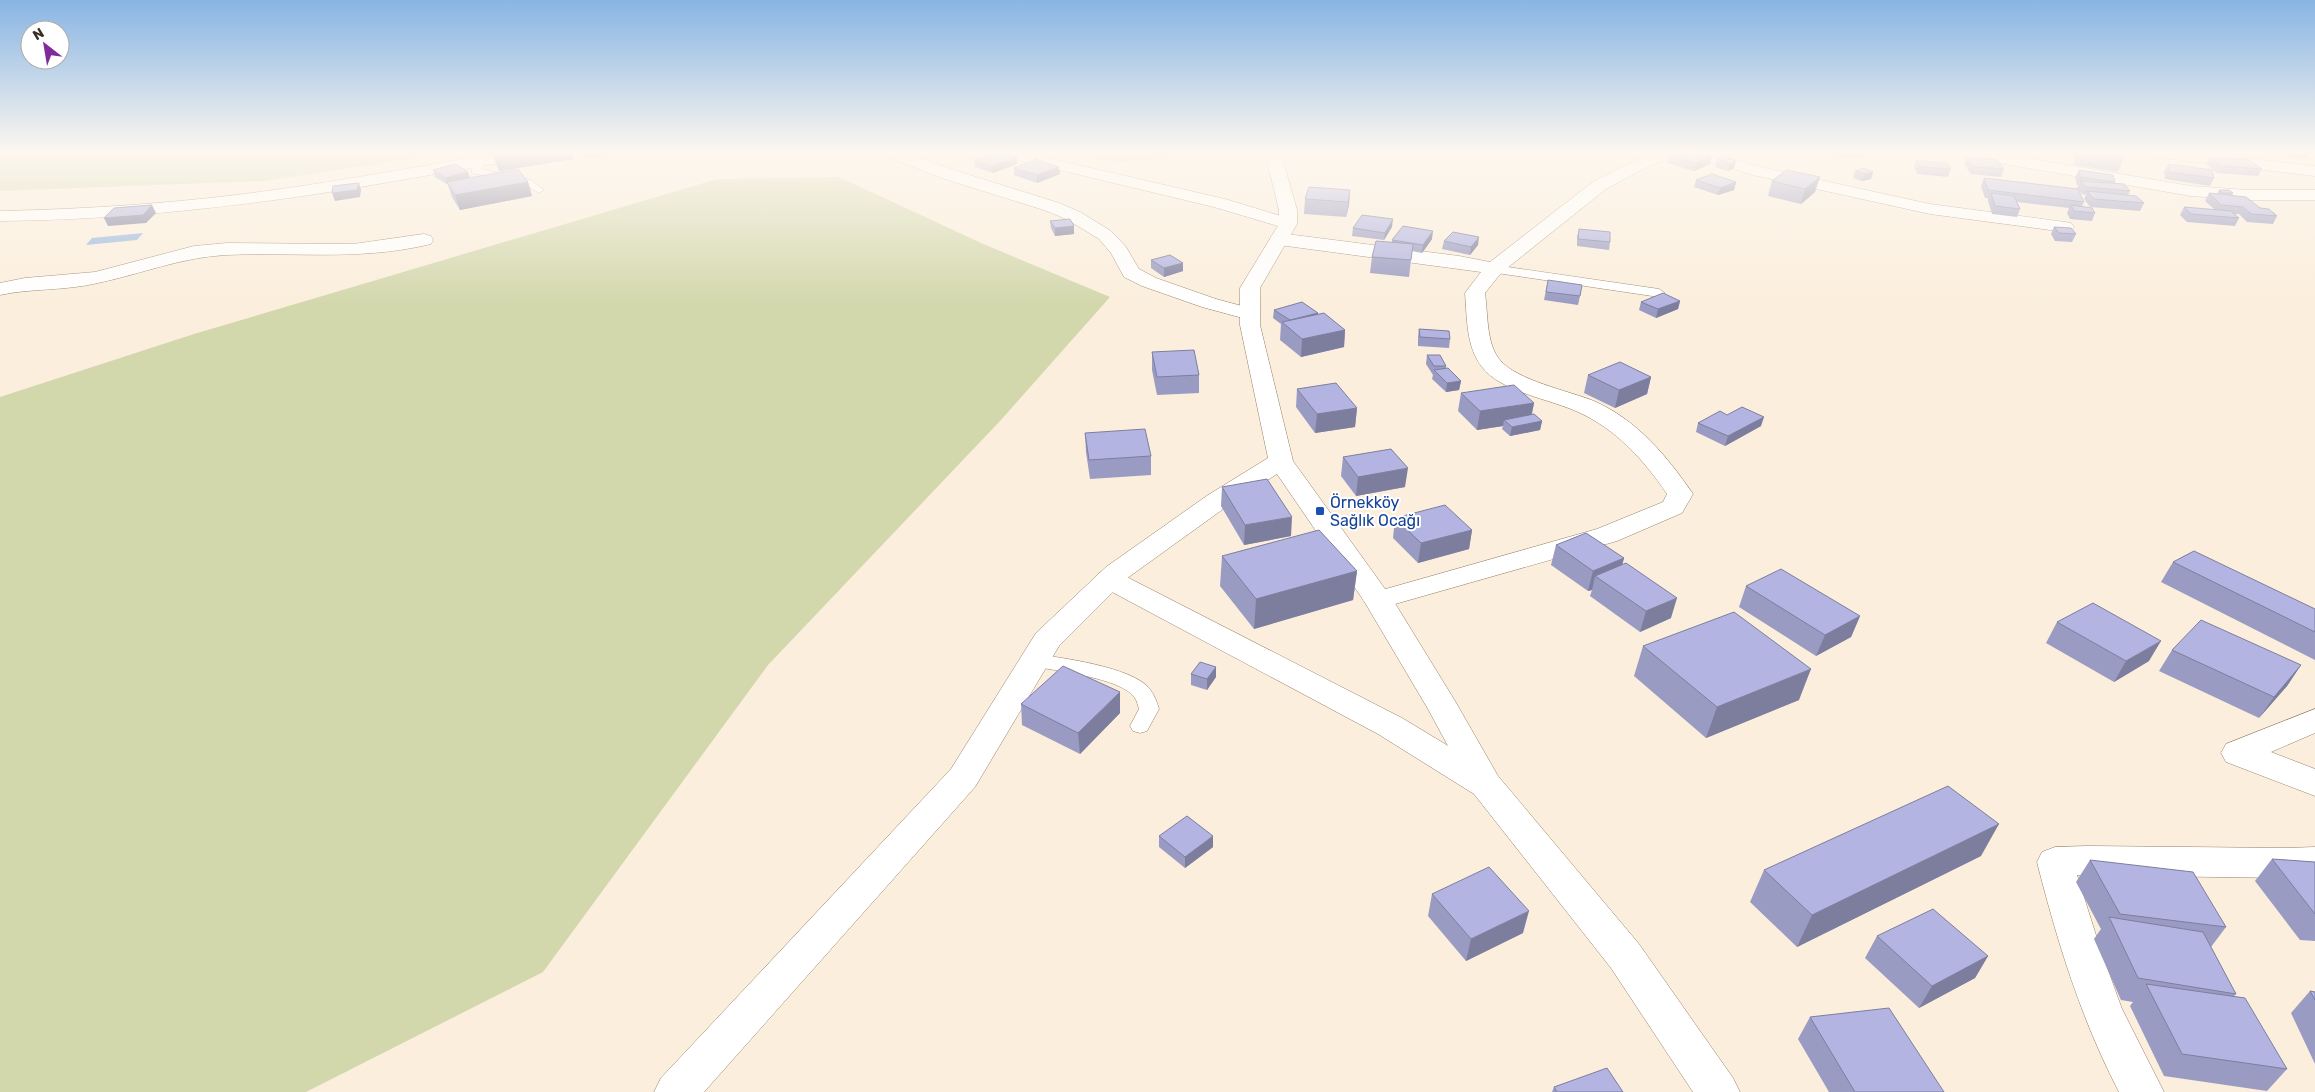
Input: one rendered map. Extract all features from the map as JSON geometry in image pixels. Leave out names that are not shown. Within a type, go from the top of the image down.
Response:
[{"type":"street","points":[[0,216],[164,208],[205,203]]},
{"type":"street","points":[[1041,203],[1074,216],[1105,235],[1118,250],[1131,273],[1182,294],[1250,314]]},
{"type":"street","points":[[1219,203],[1284,231],[1494,269]]},
{"type":"street","points":[[1286,203],[1288,210],[1284,231],[1250,288],[1250,324],[1280,461],[1378,600],[1444,709],[1486,785],[1625,956],[1718,1092]]},
{"type":"street","points":[[1378,600],[1607,535],[1673,507],[1680,494],[1662,467],[1620,425],[1586,407],[1510,377],[1490,363],[1481,341],[1475,293],[1494,269],[1577,203]]},
{"type":"street","points":[[1903,203],[1930,209],[2065,227]]},
{"type":"street","points":[[0,289],[25,284],[68,282],[96,278],[194,252],[227,249],[353,250],[424,240]]},
{"type":"street","points":[[676,1092],[963,778],[1047,640],[1109,579],[1217,501],[1280,461]]},
{"type":"street","points":[[1109,579],[1390,726],[1486,785]]},
{"type":"street","points":[[2315,720],[2238,753],[2315,783]]},
{"type":"street","points":[[2142,1092],[2122,1057],[2081,955],[2055,862],[2088,860],[2315,862]]},
{"type":"lane","points":[[1494,269],[1659,293]]},
{"type":"lane","points":[[1036,660],[1083,669],[1125,682],[1142,692],[1149,709],[1140,726]]},
{"type":"green space","points":[[636,203],[895,203],[981,243],[1110,297],[1000,421],[768,665],[543,972],[306,1092],[0,1092],[0,397],[194,334]]},
{"type":"water","points":[[143,233],[137,240],[86,245],[92,238]]},
{"type":"building","points":[[1994,203],[2017,203],[2020,209],[1995,206]]},
{"type":"building","points":[[2219,203],[2254,203],[2260,208],[2269,209],[2277,216],[2251,214],[2243,207],[2221,205]]},
{"type":"building","points":[[152,205],[143,215],[104,218],[114,208]]},
{"type":"building","points":[[2071,205],[2092,208],[2095,213],[2074,211]]},
{"type":"building","points":[[2184,207],[2231,211],[2239,218],[2191,214]]},
{"type":"building","points":[[1362,215],[1393,219],[1385,233],[1353,228]]},
{"type":"building","points":[[1070,219],[1074,226],[1055,228],[1050,221]]},
{"type":"building","points":[[1403,226],[1433,231],[1423,245],[1392,240]]},
{"type":"building","points":[[2054,227],[2071,228],[2076,234],[2059,233]]},
{"type":"building","points":[[1579,229],[1610,232],[1610,242],[1578,239]]},
{"type":"building","points":[[1453,232],[1479,237],[1471,247],[1444,241]]},
{"type":"building","points":[[1376,241],[1413,244],[1411,260],[1372,257]]},
{"type":"building","points":[[1170,255],[1183,263],[1164,268],[1151,260]]},
{"type":"building","points":[[1548,280],[1582,285],[1580,296],[1546,292]]},
{"type":"building","points":[[1663,293],[1680,301],[1658,309],[1641,302]]},
{"type":"building","points":[[1302,302],[1318,313],[1290,320],[1274,310]]},
{"type":"building","points":[[1324,313],[1345,330],[1302,339],[1282,322]]},
{"type":"building","points":[[1419,329],[1449,331],[1450,339],[1420,337]]},
{"type":"building","points":[[1194,350],[1199,375],[1157,377],[1152,352]]},
{"type":"building","points":[[1427,355],[1440,355],[1446,366],[1434,366]]},
{"type":"building","points":[[1620,362],[1651,377],[1619,390],[1588,375]]},
{"type":"building","points":[[1448,368],[1461,381],[1447,383],[1434,370]]},
{"type":"building","points":[[1336,383],[1357,408],[1317,414],[1297,389]]},
{"type":"building","points":[[1514,385],[1534,403],[1480,411],[1461,393]]},
{"type":"building","points":[[1742,407],[1764,417],[1728,436],[1698,423],[1720,411],[1727,415]]},
{"type":"building","points":[[1534,414],[1542,421],[1512,427],[1504,420]]},
{"type":"building","points":[[1145,429],[1151,456],[1089,460],[1085,433]]},
{"type":"building","points":[[1391,449],[1408,468],[1358,477],[1343,457]]},
{"type":"building","points":[[1267,479],[1292,517],[1245,525],[1222,487]]},
{"type":"building","points":[[1445,505],[1472,530],[1421,543],[1395,518]]},
{"type":"building","points":[[1319,530],[1357,571],[1256,599],[1222,556]]},
{"type":"building","points":[[1586,533],[1624,558],[1593,571],[1556,545]]},
{"type":"building","points":[[2194,551],[2315,609],[2315,632],[2173,562]]},
{"type":"building","points":[[1626,563],[1677,598],[1646,611],[1595,576]]},
{"type":"building","points":[[1781,569],[1860,616],[1825,635],[1746,586]]},
{"type":"building","points":[[2093,603],[2161,641],[2126,661],[2057,622]]},
{"type":"building","points":[[1734,612],[1811,669],[1717,707],[1643,646]]},
{"type":"building","points":[[2201,620],[2301,665],[2274,697],[2172,650]]},
{"type":"building","points":[[1200,662],[1216,667],[1207,679],[1191,674]]},
{"type":"building","points":[[1063,666],[1120,692],[1078,733],[1021,704]]},
{"type":"building","points":[[1948,786],[1999,824],[1812,915],[1764,870]]},
{"type":"building","points":[[1187,816],[1213,836],[1185,857],[1159,836]]},
{"type":"building","points":[[2272,859],[2315,862],[2315,914]]},
{"type":"building","points":[[2090,860],[2193,872],[2226,927],[2120,914]]},
{"type":"building","points":[[1489,867],[1529,911],[1471,939],[1432,894]]},
{"type":"building","points":[[1933,909],[1988,956],[1932,986],[1877,936]]},
{"type":"building","points":[[2109,917],[2203,932],[2236,994],[2138,978]]},
{"type":"building","points":[[2146,984],[2245,998],[2287,1069],[2182,1054]]},
{"type":"building","points":[[2310,991],[2315,992],[2315,1000]]},
{"type":"building","points":[[1889,1008],[1944,1092],[1855,1092],[1810,1017]]},
{"type":"building","points":[[1607,1068],[1623,1092],[1557,1092],[1554,1087]]},
{"type":"place","name":"Örnekköy Sağlık Ocağı","points":[[1320,511]]}]
